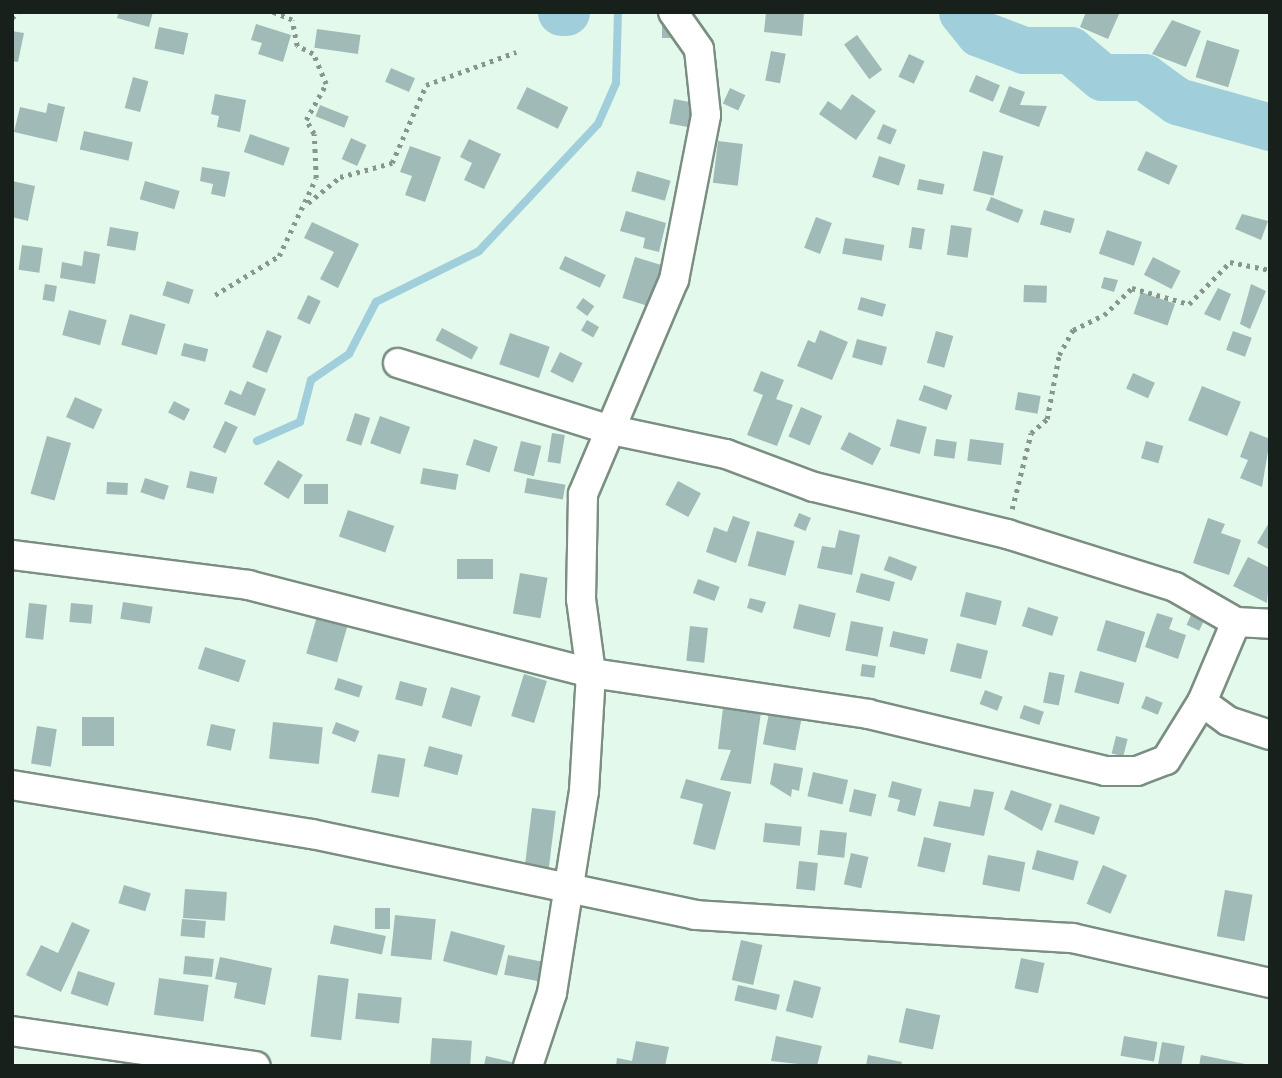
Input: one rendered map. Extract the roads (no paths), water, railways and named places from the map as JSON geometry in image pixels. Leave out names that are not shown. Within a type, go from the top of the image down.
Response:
[{"type":"street","points":[[528,1066],[552,993],[565,889],[584,791],[591,673],[581,600],[583,494],[607,429],[658,329],[674,281],[704,128],[699,49],[673,12]]},
{"type":"street","points":[[398,363],[607,429],[726,454],[827,490],[1007,534],[1175,587],[1236,622],[1270,624]]},
{"type":"street","points":[[12,555],[248,585],[591,673],[868,714],[1105,771],[1137,771],[1166,760],[1202,702],[1236,622]]},
{"type":"street","points":[[1202,702],[1228,721],[1270,735]]},
{"type":"street","points":[[12,785],[312,834],[565,889],[722,918],[1072,938],[1270,983]]},
{"type":"street","points":[[12,1031],[255,1066]]},
{"type":"waterway","points":[[561,12],[566,12]]},
{"type":"waterway","points":[[257,441],[300,422],[311,380],[349,354],[376,302],[479,251],[598,124],[616,83],[618,12]]},
{"type":"waterway","points":[[962,12],[979,33],[1024,50],[1070,50],[1102,77],[1144,77],[1177,101],[1270,127]]}]
